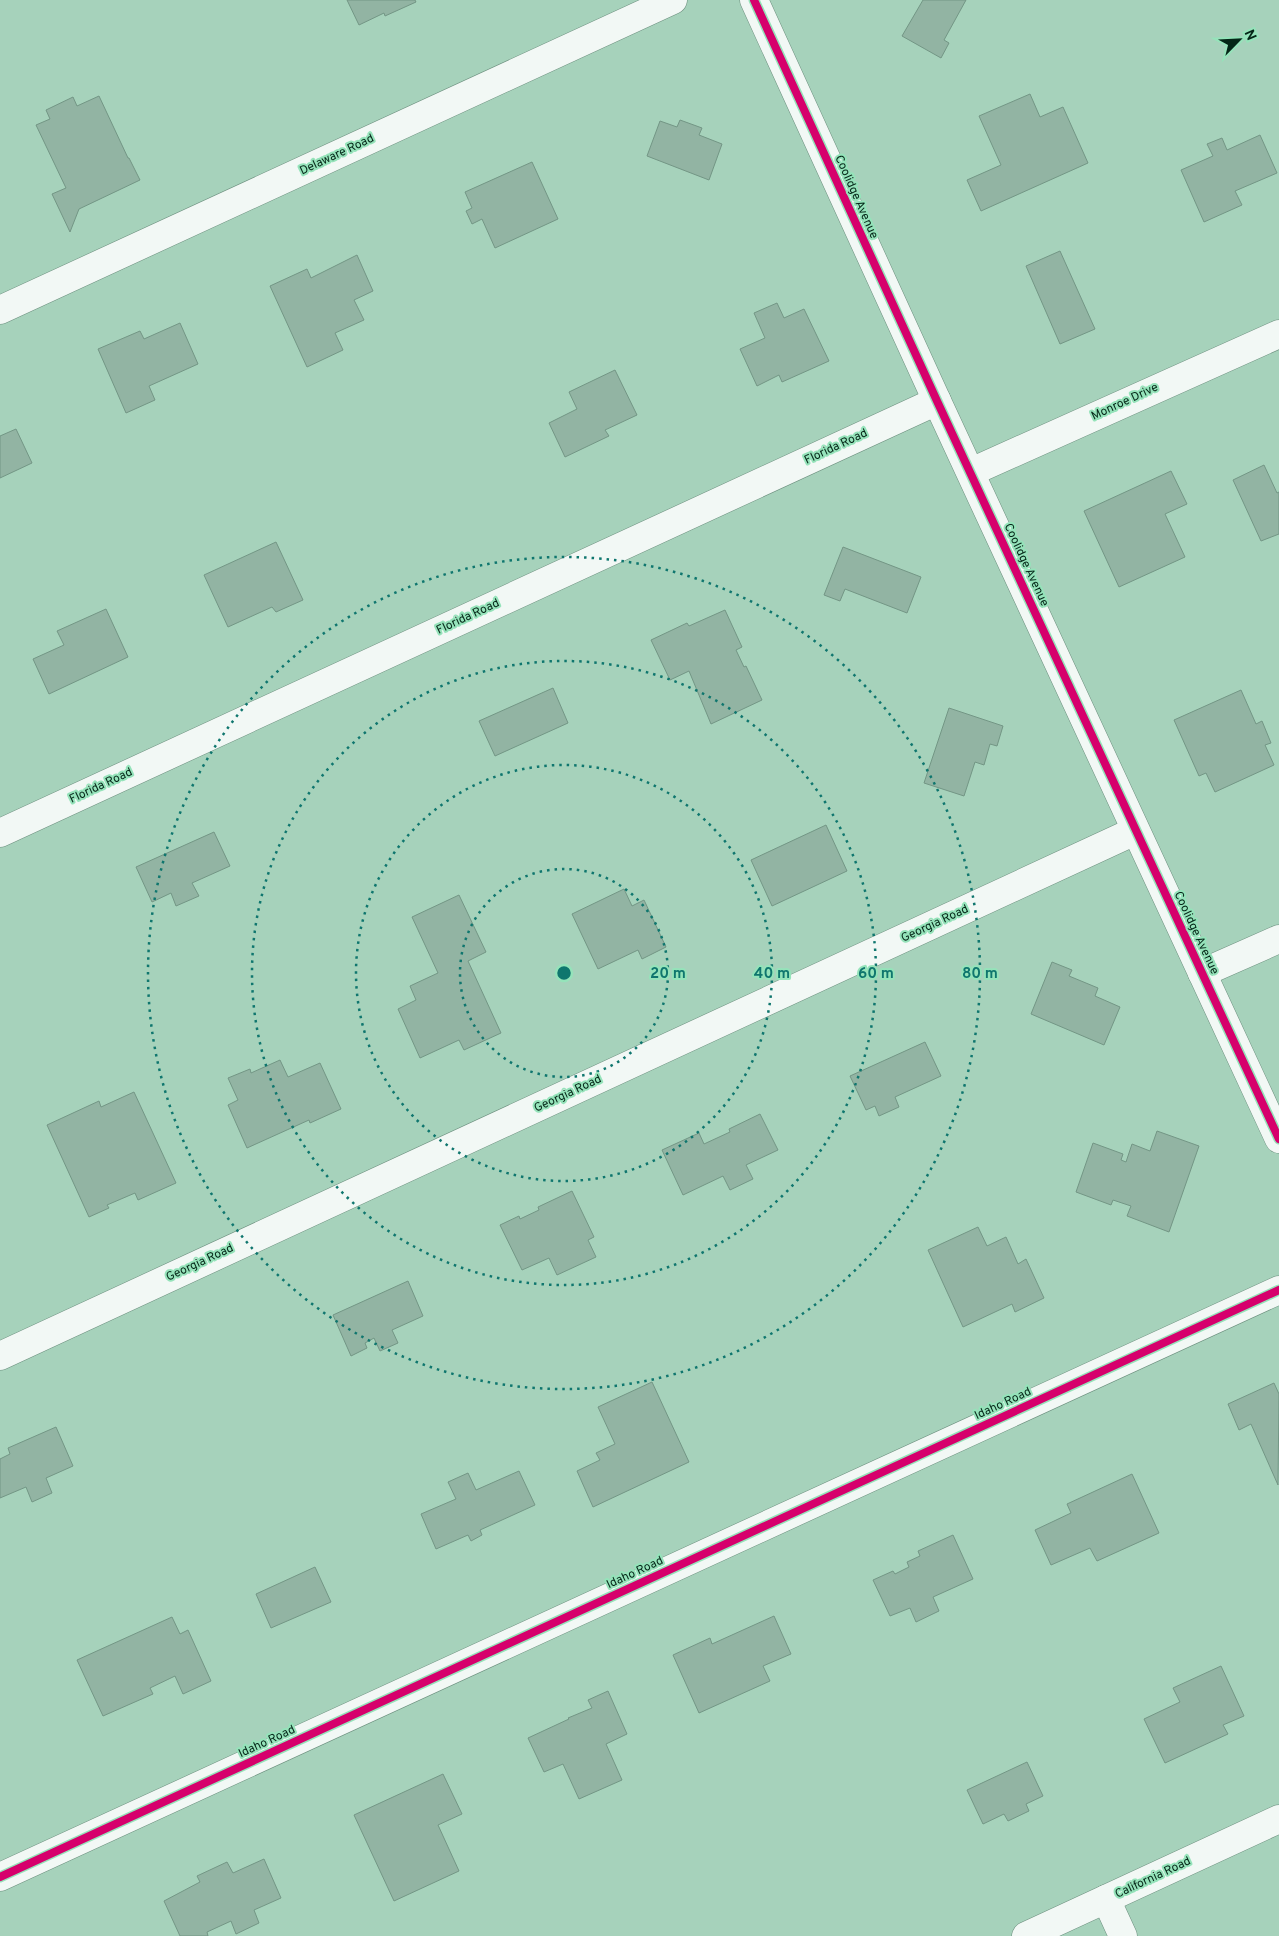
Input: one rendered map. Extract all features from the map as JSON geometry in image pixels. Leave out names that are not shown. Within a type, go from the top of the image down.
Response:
[{"type":"street","name":"Delaware Road","points":[[0,310],[674,0]]},
{"type":"street","name":"Coolidge Avenue","points":[[754,0],[1135,831],[1279,1139]]},
{"type":"street","name":"Monroe Drive","points":[[971,472],[1205,365],[1279,334]]},
{"type":"street","name":"Florida Road","points":[[0,833],[937,400]]},
{"type":"street","name":"Georgia Road","points":[[0,1356],[1135,831]]},
{"type":"street","points":[[1202,973],[1279,939]]},
{"type":"street","name":"Idaho Road","points":[[0,1877],[1279,1290]]},
{"type":"street","name":"California Road","points":[[1026,1936],[1279,1819]]},
{"type":"street","points":[[1106,1899],[1123,1936]]},
{"type":"building","points":[[347,0],[415,0],[416,2],[385,16],[384,13],[359,25]]},
{"type":"building","points":[[923,0],[966,0],[944,40],[949,43],[941,58],[902,36]]},
{"type":"building","points":[[1030,94],[1040,117],[1063,107],[1088,163],[981,211],[967,180],[1001,165],[979,116]]},
{"type":"building","points":[[99,96],[140,180],[79,209],[70,232],[52,194],[66,188],[36,125],[50,119],[46,110],[73,97],[77,106]]},
{"type":"building","points":[[680,120],[702,128],[699,135],[722,144],[709,180],[647,156],[660,121],[677,127]]},
{"type":"building","points":[[1260,135],[1277,173],[1235,191],[1242,205],[1204,222],[1181,170],[1213,156],[1207,144],[1222,138],[1227,150]]},
{"type":"building","points":[[532,162],[558,219],[495,248],[482,219],[472,224],[466,211],[472,208],[465,192]]},
{"type":"building","points":[[1060,251],[1095,329],[1060,344],[1026,266]]},
{"type":"building","points":[[357,255],[373,291],[354,300],[364,320],[335,333],[343,350],[307,367],[270,286],[307,269],[311,278]]},
{"type":"building","points":[[777,303],[784,318],[804,309],[829,361],[782,382],[779,375],[757,386],[740,349],[765,338],[754,313]]},
{"type":"building","points":[[180,323],[198,364],[149,386],[155,400],[126,413],[98,349],[140,331],[144,339]]},
{"type":"building","points":[[615,370],[637,415],[605,430],[609,436],[565,457],[549,423],[577,409],[569,392]]},
{"type":"building","points":[[16,429],[32,463],[0,478],[0,436]]},
{"type":"building","points":[[1264,465],[1277,493],[1279,492],[1279,534],[1261,541],[1233,480]]},
{"type":"building","points":[[1171,471],[1187,504],[1165,514],[1185,557],[1119,587],[1084,511]]},
{"type":"building","points":[[276,542],[303,600],[276,612],[272,607],[228,627],[204,575]]},
{"type":"building","points":[[843,547],[921,577],[907,613],[845,589],[840,601],[824,595]]},
{"type":"building","points":[[106,609],[128,657],[49,694],[33,659],[64,645],[57,631]]},
{"type":"building","points":[[725,610],[742,647],[736,650],[762,700],[711,724],[689,671],[670,680],[651,640],[687,623],[689,626]]},
{"type":"building","points":[[553,688],[568,723],[495,756],[479,721]]},
{"type":"building","points":[[1241,690],[1256,724],[1262,721],[1271,743],[1265,745],[1274,765],[1215,792],[1206,773],[1199,776],[1174,720]]},
{"type":"building","points":[[949,708],[1003,726],[997,746],[990,744],[984,765],[975,762],[964,796],[924,783]]},
{"type":"building","points":[[826,825],[847,871],[772,906],[751,860]]},
{"type":"building","points":[[214,832],[230,866],[192,883],[199,896],[176,906],[171,893],[152,902],[136,867]]},
{"type":"building","points":[[624,889],[632,906],[644,900],[666,947],[642,959],[638,950],[598,969],[572,914]]},
{"type":"building","points":[[459,895],[486,952],[468,961],[501,1033],[464,1050],[459,1040],[420,1058],[398,1009],[416,1000],[410,986],[438,973],[412,917]]},
{"type":"building","points":[[1052,962],[1072,970],[1069,976],[1098,988],[1095,996],[1120,1007],[1104,1045],[1031,1014]]},
{"type":"building","points":[[925,1042],[941,1076],[895,1097],[899,1107],[879,1116],[875,1106],[866,1110],[850,1076]]},
{"type":"building","points":[[280,1060],[288,1077],[320,1063],[341,1109],[310,1123],[309,1120],[247,1148],[228,1105],[238,1100],[228,1078],[250,1069],[251,1073]]},
{"type":"building","points":[[134,1092],[176,1183],[138,1200],[135,1193],[107,1205],[109,1208],[89,1217],[47,1125],[99,1101],[101,1107]]},
{"type":"building","points":[[760,1114],[778,1150],[746,1165],[753,1179],[730,1190],[723,1176],[683,1195],[662,1150],[699,1133],[704,1144],[730,1132],[729,1129]]},
{"type":"building","points":[[1157,1131],[1199,1146],[1169,1232],[1127,1216],[1131,1206],[1113,1200],[1111,1205],[1076,1192],[1093,1143],[1123,1154],[1121,1160],[1126,1162],[1132,1144],[1150,1151]]},
{"type":"building","points":[[572,1191],[594,1237],[588,1240],[596,1257],[557,1275],[549,1258],[522,1270],[500,1225],[519,1216],[520,1219],[539,1210],[538,1207]]},
{"type":"building","points":[[978,1227],[987,1246],[1006,1237],[1018,1264],[1026,1259],[1044,1298],[1015,1312],[1012,1304],[963,1327],[928,1250]]},
{"type":"building","points":[[408,1281],[423,1316],[392,1330],[398,1343],[380,1351],[374,1338],[365,1343],[367,1348],[351,1356],[333,1315]]},
{"type":"building","points":[[652,1382],[689,1462],[593,1507],[577,1471],[600,1460],[596,1453],[615,1444],[598,1407]]},
{"type":"building","points":[[1274,1383],[1279,1394],[1278,1485],[1251,1424],[1239,1430],[1228,1404]]},
{"type":"building","points":[[56,1427],[73,1466],[46,1478],[52,1493],[32,1502],[26,1487],[0,1498],[0,1459],[10,1454],[8,1448]]},
{"type":"building","points":[[519,1471],[535,1505],[480,1530],[482,1535],[471,1541],[468,1535],[436,1549],[421,1514],[456,1499],[448,1482],[468,1473],[476,1490]]},
{"type":"building","points":[[1132,1474],[1159,1533],[1097,1561],[1090,1548],[1051,1565],[1035,1530],[1071,1513],[1067,1504]]},
{"type":"building","points":[[953,1535],[973,1579],[933,1597],[939,1611],[916,1622],[910,1608],[890,1616],[873,1580],[893,1571],[895,1574],[909,1567],[907,1562],[920,1556],[918,1551]]},
{"type":"building","points":[[315,1567],[331,1602],[271,1628],[256,1594]]},
{"type":"building","points":[[774,1616],[791,1654],[763,1666],[770,1681],[699,1713],[673,1655],[710,1638],[712,1644]]},
{"type":"building","points":[[172,1617],[180,1634],[188,1630],[211,1681],[183,1694],[175,1676],[150,1688],[153,1694],[103,1716],[77,1660]]},
{"type":"building","points":[[1221,1666],[1244,1716],[1223,1725],[1228,1734],[1165,1763],[1144,1719],[1180,1702],[1173,1688]]},
{"type":"building","points":[[608,1691],[627,1734],[606,1744],[622,1780],[579,1799],[563,1764],[544,1772],[528,1738],[592,1708],[588,1700]]},
{"type":"building","points":[[1027,1762],[1043,1796],[1026,1804],[1029,1811],[1008,1821],[1004,1814],[983,1824],[967,1790]]},
{"type":"building","points":[[443,1774],[462,1814],[438,1825],[459,1871],[394,1901],[354,1815]]},
{"type":"building","points":[[264,1859],[281,1898],[254,1910],[259,1923],[236,1934],[231,1921],[207,1932],[208,1936],[180,1936],[164,1901],[200,1882],[197,1876],[227,1862],[233,1873]]},
{"type":"cycle path","points":[[754,0],[937,401],[1279,1139]]},
{"type":"cycle path","points":[[0,1877],[1279,1290]]}]
